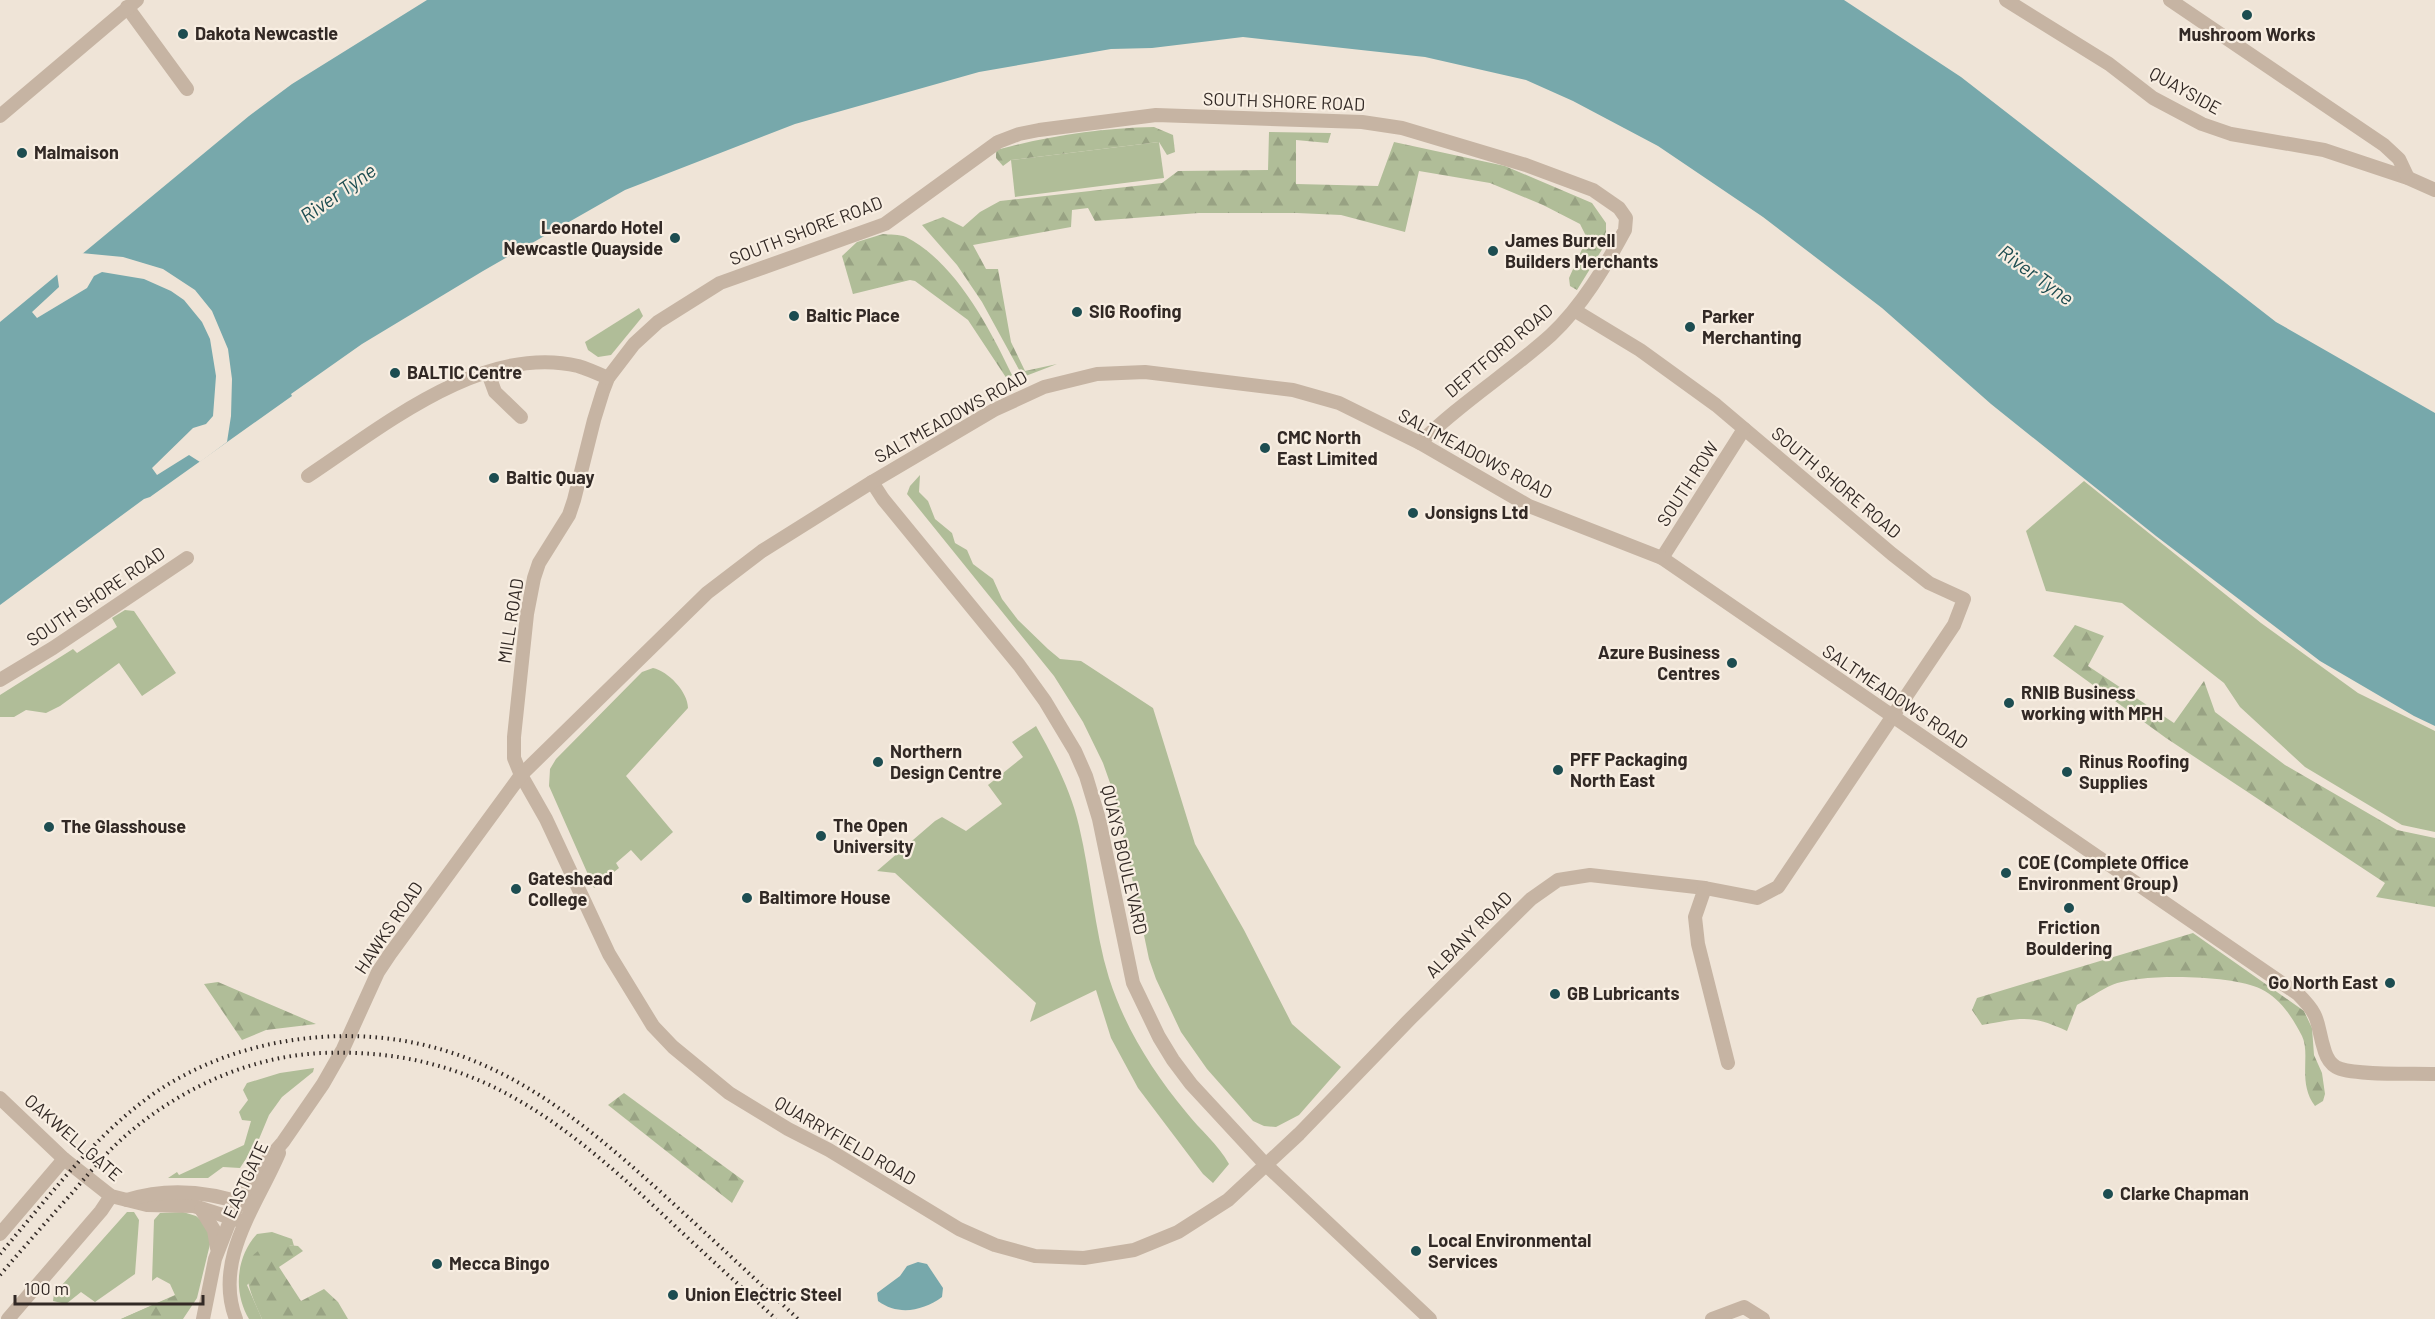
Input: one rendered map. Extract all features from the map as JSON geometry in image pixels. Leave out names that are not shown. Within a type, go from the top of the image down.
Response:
[{"type":"street","name":"QUAYSIDE","points":[[2006,0],[2109,64],[2153,98],[2202,124],[2231,134],[2324,150],[2408,178],[2435,190]]},
{"type":"street","points":[[2170,0],[2384,145],[2399,159],[2408,178]]},
{"type":"street","points":[[0,116],[132,3],[187,89]]},
{"type":"street","name":"SOUTH SHORE ROAD","points":[[608,378],[644,333],[720,283],[885,224],[984,151],[1019,134],[1039,130],[1155,115],[1362,122],[1402,128],[1526,165],[1593,190],[1619,208],[1626,218]]},
{"type":"street","name":"DEPTFORD ROAD","points":[[1420,443],[1471,398],[1551,335],[1574,310],[1622,237],[1626,218]]},
{"type":"street","name":"SOUTH SHORE ROAD","points":[[1574,310],[1640,350],[1744,429],[1929,583],[1964,599],[1954,625],[1892,715]]},
{"type":"street","points":[[308,476],[439,391],[465,380],[520,365],[557,363],[579,367],[608,378]]},
{"type":"street","name":"SALTMEADOWS ROAD","points":[[522,775],[707,593],[762,551],[872,482],[1022,396],[1044,387],[1097,374],[1145,372],[1293,390],[1338,403],[1420,443],[1529,506],[1662,558],[2298,994],[2312,1008],[2318,1019],[2326,1055],[2337,1067],[2355,1071],[2435,1074]]},
{"type":"street","points":[[488,373],[495,392],[520,417]]},
{"type":"street","name":"MILL ROAD","points":[[522,775],[514,758],[514,737],[530,595],[539,563],[569,515],[594,420],[608,378]]},
{"type":"street","name":"SOUTH ROW","points":[[1662,558],[1744,429]]},
{"type":"street","name":"QUAYS BOULEVARD","points":[[872,482],[883,499],[1019,665],[1075,751],[1092,795],[1133,983],[1159,1037],[1191,1084],[1265,1164]]},
{"type":"street","name":"SOUTH SHORE ROAD","points":[[0,680],[100,618],[187,558]]},
{"type":"street","name":"ALBANY ROAD","points":[[1265,1164],[1299,1134],[1531,899],[1558,880],[1590,875],[1705,888],[1756,898],[1778,887],[1812,839],[1892,715]]},
{"type":"street","name":"HAWKS ROAD","points":[[283,1142],[331,1070],[378,972],[522,775]]},
{"type":"street","name":"QUARRYFIELD ROAD","points":[[522,775],[609,954],[653,1026],[673,1047],[729,1093],[788,1129],[829,1150],[959,1229],[995,1245],[1035,1256],[1084,1258],[1134,1250],[1178,1232],[1228,1200],[1265,1164]]},
{"type":"street","points":[[504,798],[523,795],[536,800]]},
{"type":"street","points":[[1705,888],[1695,917],[1698,944],[1728,1063]]},
{"type":"street","name":"OAKWELLGATE","points":[[0,1098],[64,1158],[111,1196],[147,1205],[184,1204],[238,1220]]},
{"type":"street","name":"EASTGATE","points":[[203,1319],[217,1250],[246,1204],[271,1171],[283,1142]]},
{"type":"street","points":[[0,1234],[64,1158]]},
{"type":"street","points":[[1265,1164],[1430,1319]]},
{"type":"street","name":"OAKWELLGATE","points":[[127,1200],[145,1195],[190,1191],[208,1193],[246,1204]]},
{"type":"street","points":[[8,1319],[101,1211],[111,1196]]},
{"type":"street","points":[[201,1209],[214,1230],[217,1250]]},
{"type":"street","name":"EASTGATE","points":[[236,1319],[230,1298],[229,1278],[238,1220]]},
{"type":"street","points":[[1712,1319],[1744,1307],[1763,1319]]},
{"type":"green space","points":[[1154,127],[1173,135],[1175,152],[1167,155],[1159,142],[1011,160],[1003,166],[996,158],[996,150],[1035,141],[1094,131]]},
{"type":"green space","points":[[1269,132],[1331,133],[1328,143],[1296,140],[1296,184],[1378,186],[1394,142],[1505,166],[1592,203],[1606,223],[1606,243],[1577,290],[1570,286],[1569,278],[1587,238],[1580,224],[1543,205],[1490,183],[1419,171],[1405,232],[1341,215],[1199,213],[1095,221],[1088,208],[1072,210],[1071,227],[973,245],[986,269],[998,269],[1011,342],[1025,371],[1057,364],[1023,377],[982,302],[957,265],[922,225],[943,217],[963,227],[980,212],[1000,201],[1162,183],[1178,171],[1268,170]]},
{"type":"green space","points":[[1159,142],[1164,178],[1015,197],[1011,160]]},
{"type":"green space","points":[[883,234],[906,237],[924,248],[940,262],[969,297],[1012,375],[1007,379],[968,320],[915,281],[910,280],[853,294],[842,256],[857,242]]},
{"type":"green space","points":[[639,308],[643,316],[611,355],[598,357],[588,350],[585,342]]},
{"type":"green space","points":[[920,475],[919,492],[928,501],[935,519],[952,533],[955,543],[967,550],[973,564],[993,579],[1002,599],[1018,620],[1060,659],[1081,661],[1153,708],[1195,844],[1244,930],[1292,1024],[1341,1067],[1299,1115],[1276,1127],[1264,1126],[1253,1121],[1207,1069],[1181,1032],[1149,959],[1115,797],[1103,763],[1083,722],[1054,676],[907,494],[910,486]]},
{"type":"green space","points":[[2084,481],[2261,623],[2358,693],[2435,731],[2435,832],[2402,825],[2305,767],[2240,707],[2224,683],[2122,603],[2046,591],[2026,531]]},
{"type":"green space","points":[[125,610],[134,611],[176,673],[142,696],[119,663],[60,706],[46,713],[26,710],[14,717],[0,717],[0,695],[73,649],[77,653],[117,627],[112,618]]},
{"type":"green space","points":[[2075,625],[2104,636],[2088,666],[2174,723],[2204,681],[2215,712],[2285,765],[2397,830],[2435,838],[2435,907],[2376,897],[2385,883],[2166,738],[2053,656]]},
{"type":"green space","points":[[653,668],[665,673],[676,683],[685,695],[688,708],[626,776],[673,832],[641,861],[631,850],[616,863],[619,868],[594,888],[549,786],[550,769],[556,759],[642,672]]},
{"type":"green space","points":[[1036,726],[1061,775],[1076,813],[1109,978],[1123,1014],[1151,1065],[1191,1119],[1220,1150],[1229,1164],[1213,1183],[1203,1174],[1138,1088],[1111,1038],[1096,990],[1030,1022],[1036,1003],[895,873],[877,871],[942,817],[966,831],[1002,804],[988,785],[1023,757],[1012,742]]},
{"type":"green space","points":[[2193,933],[2304,1011],[2312,1028],[2314,1055],[2322,1073],[2325,1094],[2323,1101],[2315,1106],[2310,1097],[2305,1078],[2304,1043],[2294,1022],[2285,1009],[2268,993],[2248,984],[2187,977],[2126,981],[2112,985],[2077,1005],[2067,1031],[2044,1022],[2026,1019],[1982,1025],[1972,1010],[1977,998]]},
{"type":"green space","points":[[218,982],[316,1024],[266,1030],[242,1040],[204,984]]},
{"type":"green space","points":[[314,1068],[313,1072],[282,1097],[269,1115],[259,1139],[240,1168],[223,1167],[208,1178],[168,1178],[177,1172],[179,1175],[244,1145],[251,1121],[242,1120],[239,1112],[248,1100],[243,1090],[247,1083],[280,1073]]},
{"type":"green space","points":[[624,1093],[744,1181],[732,1203],[608,1105]]},
{"type":"green space","points":[[127,1212],[134,1212],[139,1220],[135,1274],[95,1302],[81,1292],[66,1304],[53,1301],[54,1294]]},
{"type":"green space","points":[[183,1212],[196,1216],[208,1226],[211,1240],[197,1298],[183,1319],[121,1319],[175,1295],[170,1284],[157,1277],[152,1281],[154,1220],[160,1213]]},
{"type":"green space","points":[[272,1232],[292,1239],[294,1246],[290,1245],[247,1285],[262,1319],[249,1319],[244,1309],[239,1286],[241,1264],[250,1243],[257,1234]]},
{"type":"green space","points":[[278,1244],[298,1246],[303,1251],[279,1267],[301,1301],[324,1289],[338,1302],[348,1319],[262,1319],[249,1285],[248,1264],[253,1255],[263,1248]]},
{"type":"green space","points":[[176,1295],[180,1305],[165,1319],[121,1319]]},
{"type":"water","name":"River Tyne","points":[[427,0],[1844,0],[1961,77],[2276,322],[2435,413],[2435,726],[2320,661],[2156,536],[1991,404],[1882,308],[1763,217],[1658,146],[1573,101],[1526,80],[1425,57],[1243,37],[1152,48],[1111,49],[979,72],[795,124],[625,190],[483,271],[362,344],[0,605],[0,322],[249,116],[292,84]]},
{"type":"water","points":[[918,1262],[927,1264],[943,1288],[942,1297],[927,1306],[910,1310],[894,1309],[878,1301],[877,1293],[900,1276],[907,1266]]},
{"type":"pier","points":[[81,253],[123,257],[163,269],[195,290],[212,311],[228,349],[232,379],[231,416],[227,442],[200,462],[189,455],[157,475],[152,468],[193,428],[206,424],[213,416],[216,376],[210,339],[202,322],[184,300],[171,291],[144,279],[102,272],[94,276],[87,288],[37,318],[32,312],[59,287],[57,273]]},
{"type":"railway","points":[[0,1254],[92,1147],[134,1109],[175,1080],[214,1061],[256,1047],[321,1037],[374,1037],[422,1045],[468,1058],[510,1078],[550,1102],[627,1162],[798,1319]]},
{"type":"railway","points":[[0,1275],[115,1145],[174,1100],[221,1076],[271,1060],[322,1053],[374,1054],[422,1062],[466,1075],[506,1094],[545,1117],[619,1175],[776,1319]]},
{"type":"place","name":"Mushroom Works","points":[[2247,15]]},
{"type":"place","name":"Dakota Newcastle","points":[[183,34]]},
{"type":"place","name":"Malmaison","points":[[22,153]]},
{"type":"place","name":"Leonardo Hotel Newcastle Quayside","points":[[675,238]]},
{"type":"place","name":"James Burrell Builders Merchants","points":[[1493,251]]},
{"type":"place","name":"SIG Roofing","points":[[1077,312]]},
{"type":"place","name":"Baltic Place","points":[[794,316]]},
{"type":"place","name":"Parker Merchanting","points":[[1690,327]]},
{"type":"place","name":"BALTIC Centre","points":[[395,373]]},
{"type":"place","name":"CMC North East Limited","points":[[1265,448]]},
{"type":"place","name":"Baltic Quay","points":[[494,478]]},
{"type":"place","name":"Jonsigns Ltd","points":[[1413,513]]},
{"type":"place","name":"Azure Business Centres","points":[[1732,663]]},
{"type":"place","name":"RNIB Business working with MPH","points":[[2009,703]]},
{"type":"place","name":"Northern Design Centre","points":[[878,762]]},
{"type":"place","name":"PFF Packaging North East","points":[[1558,770]]},
{"type":"place","name":"Rinus Roofing Supplies","points":[[2067,772]]},
{"type":"place","name":"The Glasshouse","points":[[49,827]]},
{"type":"place","name":"The Open University","points":[[821,836]]},
{"type":"place","name":"COE (Complete Office Environment Group)","points":[[2006,873]]},
{"type":"place","name":"Gateshead College","points":[[516,889]]},
{"type":"place","name":"Baltimore House","points":[[747,898]]},
{"type":"place","name":"Friction Bouldering","points":[[2069,908]]},
{"type":"place","name":"Go North East","points":[[2390,983]]},
{"type":"place","name":"GB Lubricants","points":[[1555,994]]},
{"type":"place","name":"Clarke Chapman","points":[[2108,1194]]},
{"type":"place","name":"Local Environmental Services","points":[[1416,1251]]},
{"type":"place","name":"Mecca Bingo","points":[[437,1264]]},
{"type":"place","name":"Union Electric Steel","points":[[673,1295]]}]
